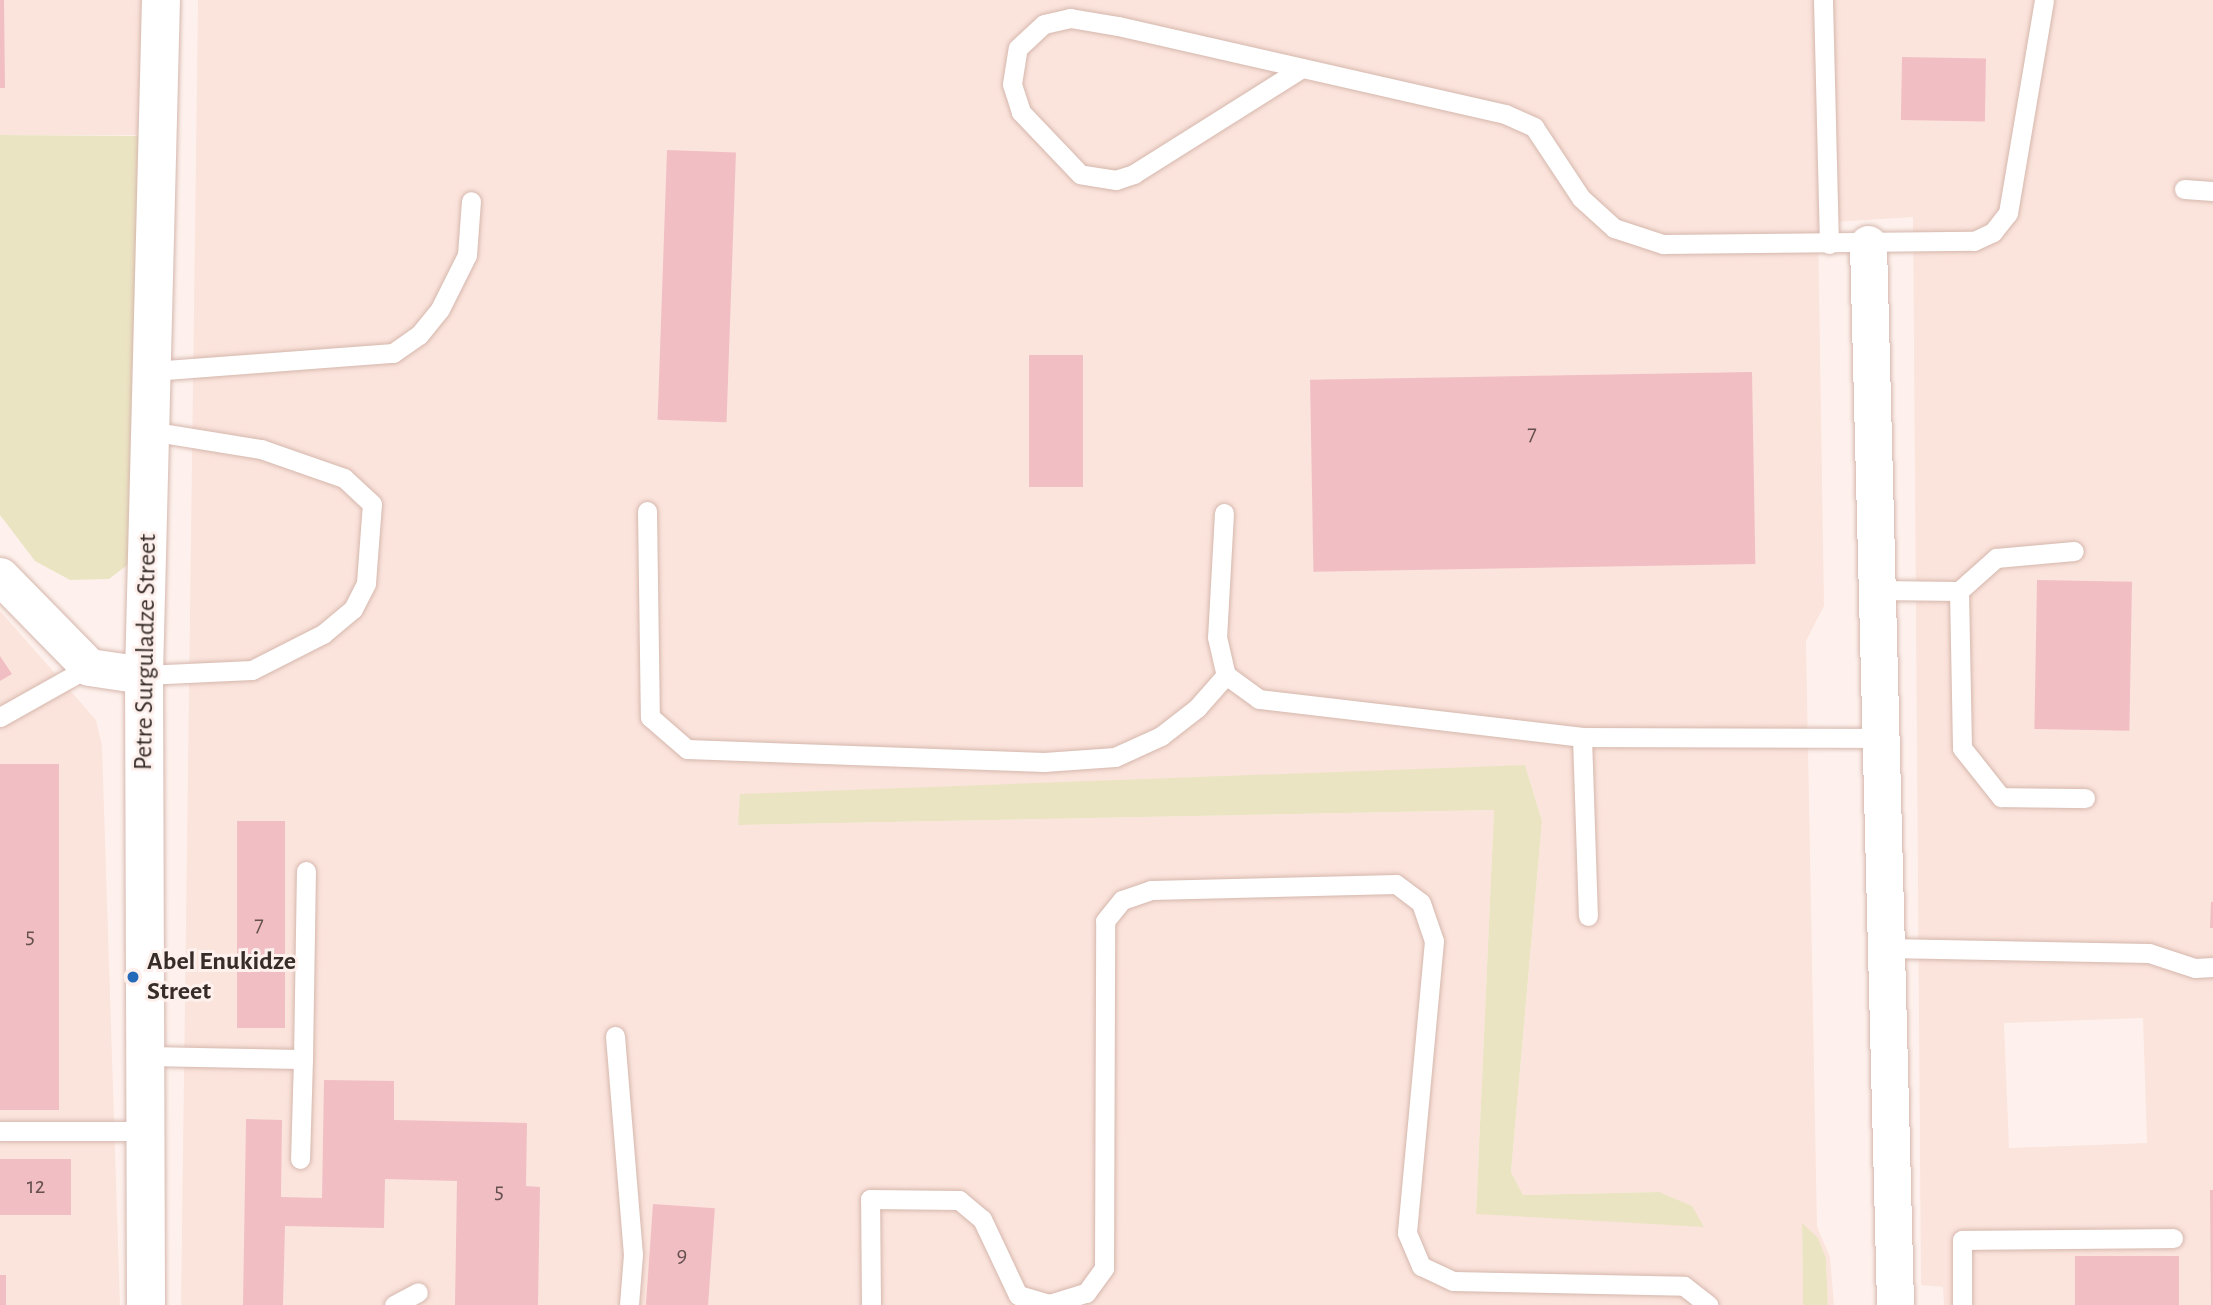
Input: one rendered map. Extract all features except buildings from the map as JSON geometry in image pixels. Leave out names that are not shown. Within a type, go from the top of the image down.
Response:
[{"type":"street","name":"Petre Surguladze Street","points":[[146,1305],[144,675],[161,0]]},
{"type":"street","points":[[1868,244],[1895,1305]]},
{"type":"street","points":[[0,576],[89,667],[144,675]]},
{"type":"lane","points":[[1823,0],[1829,244]]},
{"type":"lane","points":[[1302,68],[1134,174],[1116,180],[1080,174],[1021,112],[1012,84],[1018,48],[1044,24],[1070,18],[1302,68],[1505,114],[1534,127],[1555,152],[1581,198],[1614,228],[1638,238],[1663,244],[1974,241],[1993,232],[2008,213],[2044,0]]},
{"type":"lane","points":[[2184,189],[2213,191]]},
{"type":"lane","points":[[152,371],[393,353],[419,335],[445,298],[467,255],[471,201]]},
{"type":"lane","points":[[144,675],[252,670],[323,634],[353,609],[366,583],[372,504],[344,478],[261,449],[150,431]]},
{"type":"lane","points":[[647,511],[650,717],[687,749],[1044,762],[1115,757],[1161,736],[1197,708],[1226,675]]},
{"type":"lane","points":[[1224,513],[1217,637],[1226,675],[1259,699],[1582,737],[1881,738]]},
{"type":"lane","points":[[1877,590],[1959,591],[1996,558],[2074,551]]},
{"type":"lane","points":[[1959,591],[1962,748],[2001,797],[2085,798]]},
{"type":"lane","points":[[0,717],[89,667]]},
{"type":"lane","points":[[1582,737],[1588,916]]},
{"type":"lane","points":[[299,1159],[306,871]]},
{"type":"lane","points":[[871,1305],[870,1199],[960,1200],[982,1219],[1018,1295],[1049,1304],[1086,1293],[1104,1268],[1105,922],[1122,900],[1151,890],[1396,884],[1421,903],[1434,941],[1407,1233],[1421,1266],[1453,1281],[1684,1286],[1708,1305]]},
{"type":"lane","points":[[1886,948],[2149,953],[2195,968],[2213,967]]},
{"type":"lane","points":[[615,1036],[633,1254],[629,1305]]},
{"type":"lane","points":[[145,1056],[303,1059]]},
{"type":"lane","points":[[0,1130],[145,1131]]},
{"type":"lane","points":[[1962,1305],[1962,1240],[2173,1238]]},
{"type":"lane","points":[[394,1305],[418,1292]]},
{"type":"shaded area","points":[[0,0],[142,0],[142,135],[0,135]]},
{"type":"shaded area","points":[[198,0],[2213,0],[2213,1305],[1944,1305],[1943,1287],[1921,1285],[1913,217],[1818,223],[1824,606],[1806,641],[1817,1227],[1830,1257],[1834,1305],[1828,1305],[1826,1258],[1818,1238],[1802,1224],[1803,1305],[181,1305]],"holes":[[[1525,765],[1542,821],[1511,1172],[1523,1195],[1659,1192],[1476,1213],[1494,810],[739,825]],[[2143,1018],[2147,1143],[2009,1148],[2004,1023]]]},
{"type":"shaded area","points":[[0,135],[141,136],[130,563],[109,579],[70,580],[35,561],[0,515]]},
{"type":"shaded area","points":[[0,611],[96,720],[102,746],[120,1305],[0,1305]]},
{"type":"shaded area","points":[[1525,765],[1542,821],[1511,1172],[1523,1195],[1659,1192],[1692,1206],[1704,1227],[1476,1214],[1494,810],[738,825],[740,794]]},
{"type":"shaded area","points":[[1802,1223],[1818,1238],[1826,1258],[1828,1305],[1803,1305]]},
{"type":"place","name":"Abel Enukidze Street","points":[[133,977]]}]
